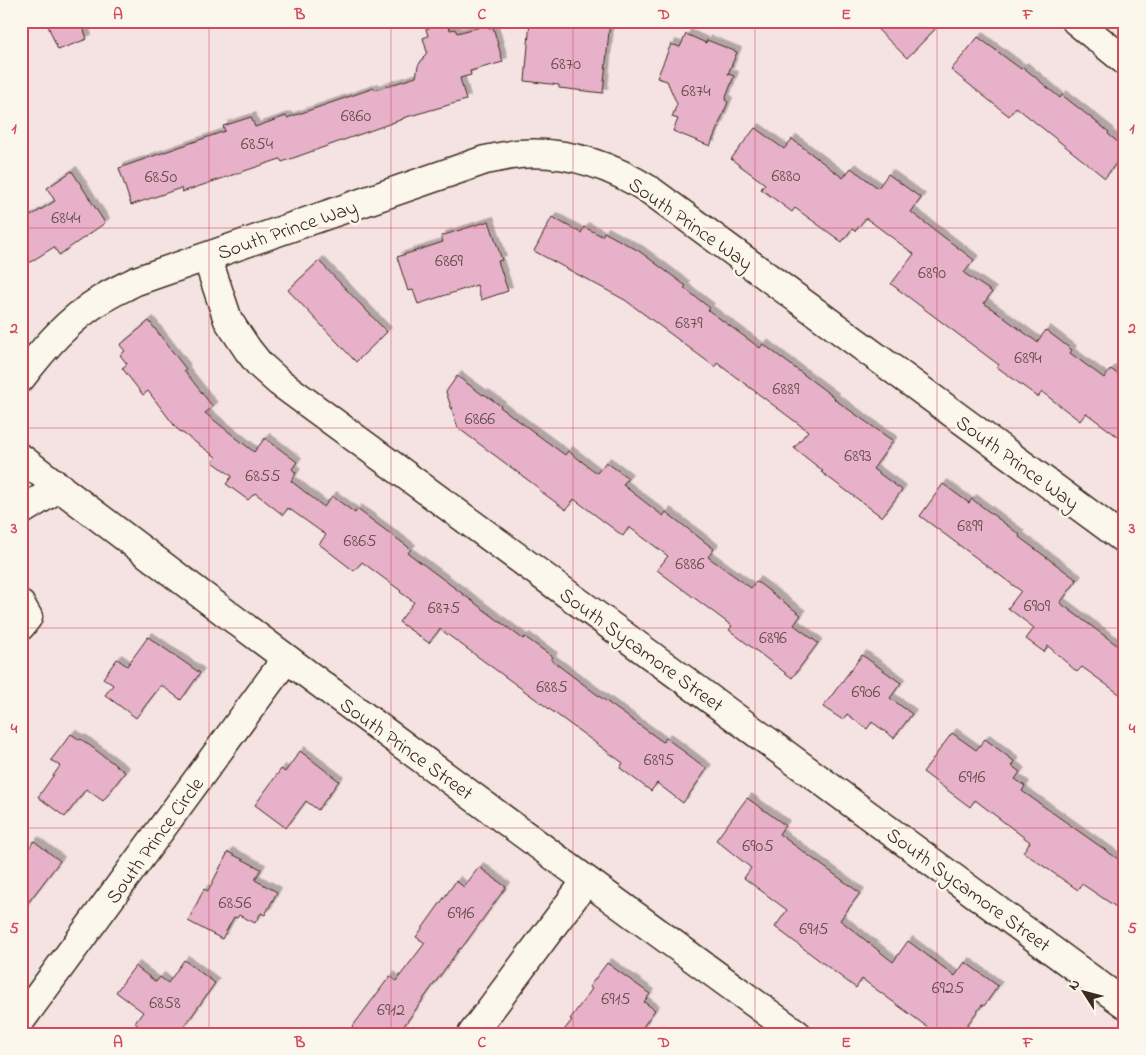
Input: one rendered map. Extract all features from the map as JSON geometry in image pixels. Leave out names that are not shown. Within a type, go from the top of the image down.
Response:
[{"type":"street","points":[[1076,21],[1125,61]]},
{"type":"street","name":"South Prince Way","points":[[21,378],[40,353],[70,322],[102,299],[136,281],[485,160],[520,154],[552,154],[599,164],[634,180],[1125,540]]},
{"type":"street","name":"South Sycamore Street","points":[[207,257],[228,320],[260,365],[279,382],[1125,1004]]},
{"type":"street","name":"South Prince Street","points":[[21,458],[286,659],[797,1034]]},
{"type":"street","points":[[21,510],[60,487]]},
{"type":"street","name":"South Prince Circle","points":[[21,1020],[286,659]]},
{"type":"street","points":[[472,1034],[586,881]]},
{"type":"building","points":[[46,21],[81,21],[87,39],[58,50]]},
{"type":"building","points":[[530,21],[610,21],[603,93],[559,88],[559,85],[525,81]]},
{"type":"building","points":[[869,21],[943,21],[907,58]]},
{"type":"building","points":[[448,23],[450,30],[455,29],[457,33],[488,25],[489,28],[493,27],[503,62],[470,71],[471,75],[460,78],[466,100],[403,118],[282,162],[280,159],[182,192],[181,188],[131,205],[119,168],[225,131],[223,126],[251,117],[255,127],[374,88],[375,90],[416,77],[418,66],[427,52],[423,38],[428,36],[426,29]]},
{"type":"building","points":[[686,34],[706,43],[707,40],[737,52],[728,74],[734,76],[725,100],[728,102],[710,146],[673,131],[678,119],[672,117],[677,104],[667,81],[657,78],[671,44],[680,47]]},
{"type":"building","points":[[978,37],[1021,69],[1023,67],[1060,98],[1062,95],[1109,132],[1108,134],[1125,148],[1125,151],[1105,178],[1016,107],[1009,116],[951,70]]},
{"type":"building","points":[[755,128],[784,149],[792,139],[843,178],[851,168],[878,188],[888,174],[921,198],[911,212],[974,260],[964,273],[992,292],[984,303],[1037,342],[1046,330],[1072,350],[1070,353],[1104,378],[1111,369],[1125,380],[1125,442],[1086,413],[1080,421],[1042,392],[1038,397],[997,367],[999,365],[891,284],[914,254],[866,218],[855,231],[852,229],[842,242],[795,208],[792,212],[761,189],[765,184],[731,159]]},
{"type":"building","points":[[72,171],[105,223],[59,255],[54,247],[21,268],[21,222],[55,201],[47,188]]},
{"type":"building","points":[[552,217],[581,233],[584,227],[602,236],[604,232],[639,251],[686,286],[684,288],[710,308],[708,310],[760,348],[763,344],[834,399],[893,441],[873,469],[902,490],[882,517],[821,472],[823,471],[794,448],[808,431],[717,363],[715,367],[625,300],[534,251]]},
{"type":"building","points":[[489,221],[502,260],[498,261],[508,291],[481,300],[477,285],[418,304],[413,290],[408,291],[397,257],[443,242],[441,236]]},
{"type":"building","points":[[319,261],[387,332],[356,362],[288,290]]},
{"type":"building","points":[[149,321],[213,407],[205,413],[254,452],[265,438],[297,462],[292,469],[296,473],[291,481],[324,507],[332,496],[355,513],[357,509],[411,549],[408,553],[523,639],[525,637],[553,657],[551,660],[603,699],[663,742],[666,738],[707,769],[683,803],[657,783],[651,791],[620,768],[623,763],[440,629],[429,643],[399,622],[414,602],[362,562],[354,571],[319,544],[326,535],[288,508],[283,515],[255,493],[248,500],[226,484],[232,476],[213,462],[216,457],[177,429],[148,391],[143,395],[122,368],[127,364],[120,355],[125,351],[120,345]]},
{"type":"building","points":[[457,376],[501,406],[565,455],[568,451],[597,473],[606,462],[628,478],[623,485],[663,516],[666,512],[714,549],[708,557],[751,588],[756,581],[801,615],[794,625],[818,643],[792,678],[729,630],[732,626],[657,570],[668,556],[629,527],[623,536],[574,499],[566,510],[458,428],[446,392]]},
{"type":"building","points":[[943,484],[969,503],[972,499],[1077,580],[1060,603],[1125,651],[1125,698],[1082,667],[1077,672],[1048,646],[1044,652],[1026,639],[1034,628],[1008,608],[1021,591],[920,516]]},
{"type":"building","points":[[148,637],[200,673],[181,700],[161,685],[136,718],[105,695],[113,685],[103,678],[117,659],[127,666]]},
{"type":"building","points":[[862,655],[901,683],[890,698],[912,714],[894,738],[872,722],[867,729],[847,714],[843,720],[823,707]]},
{"type":"building","points":[[952,733],[976,750],[985,739],[1015,762],[1012,766],[1020,772],[1015,779],[1025,786],[1022,791],[1125,864],[1125,913],[1082,884],[1078,890],[1023,852],[1030,842],[975,800],[970,807],[923,772]]},
{"type":"building","points":[[71,734],[81,739],[125,772],[103,801],[86,789],[65,817],[38,797],[60,766],[51,760]]},
{"type":"building","points":[[300,751],[339,781],[318,810],[306,801],[286,828],[255,805],[281,769],[285,772]]},
{"type":"building","points":[[747,798],[785,825],[779,834],[860,893],[840,920],[893,962],[908,941],[955,976],[965,962],[998,986],[961,1033],[951,1026],[945,1034],[937,1034],[862,979],[856,988],[775,927],[787,910],[744,878],[751,868],[716,840]]},
{"type":"building","points":[[34,841],[60,861],[21,912],[21,859]]},
{"type":"building","points":[[228,852],[261,869],[255,880],[277,892],[265,915],[261,913],[255,923],[239,915],[237,918],[234,917],[222,939],[188,921],[204,889],[208,891]]},
{"type":"building","points":[[479,867],[506,887],[398,1034],[347,1034],[390,976],[396,981],[425,943],[416,937],[456,881],[464,887]]},
{"type":"building","points":[[184,960],[215,983],[179,1034],[149,1034],[135,1023],[143,1012],[116,992],[135,966],[156,982],[160,977],[168,983]]},
{"type":"building","points":[[607,963],[650,994],[644,1002],[655,1010],[638,1034],[561,1034],[592,989],[589,987]]}]
